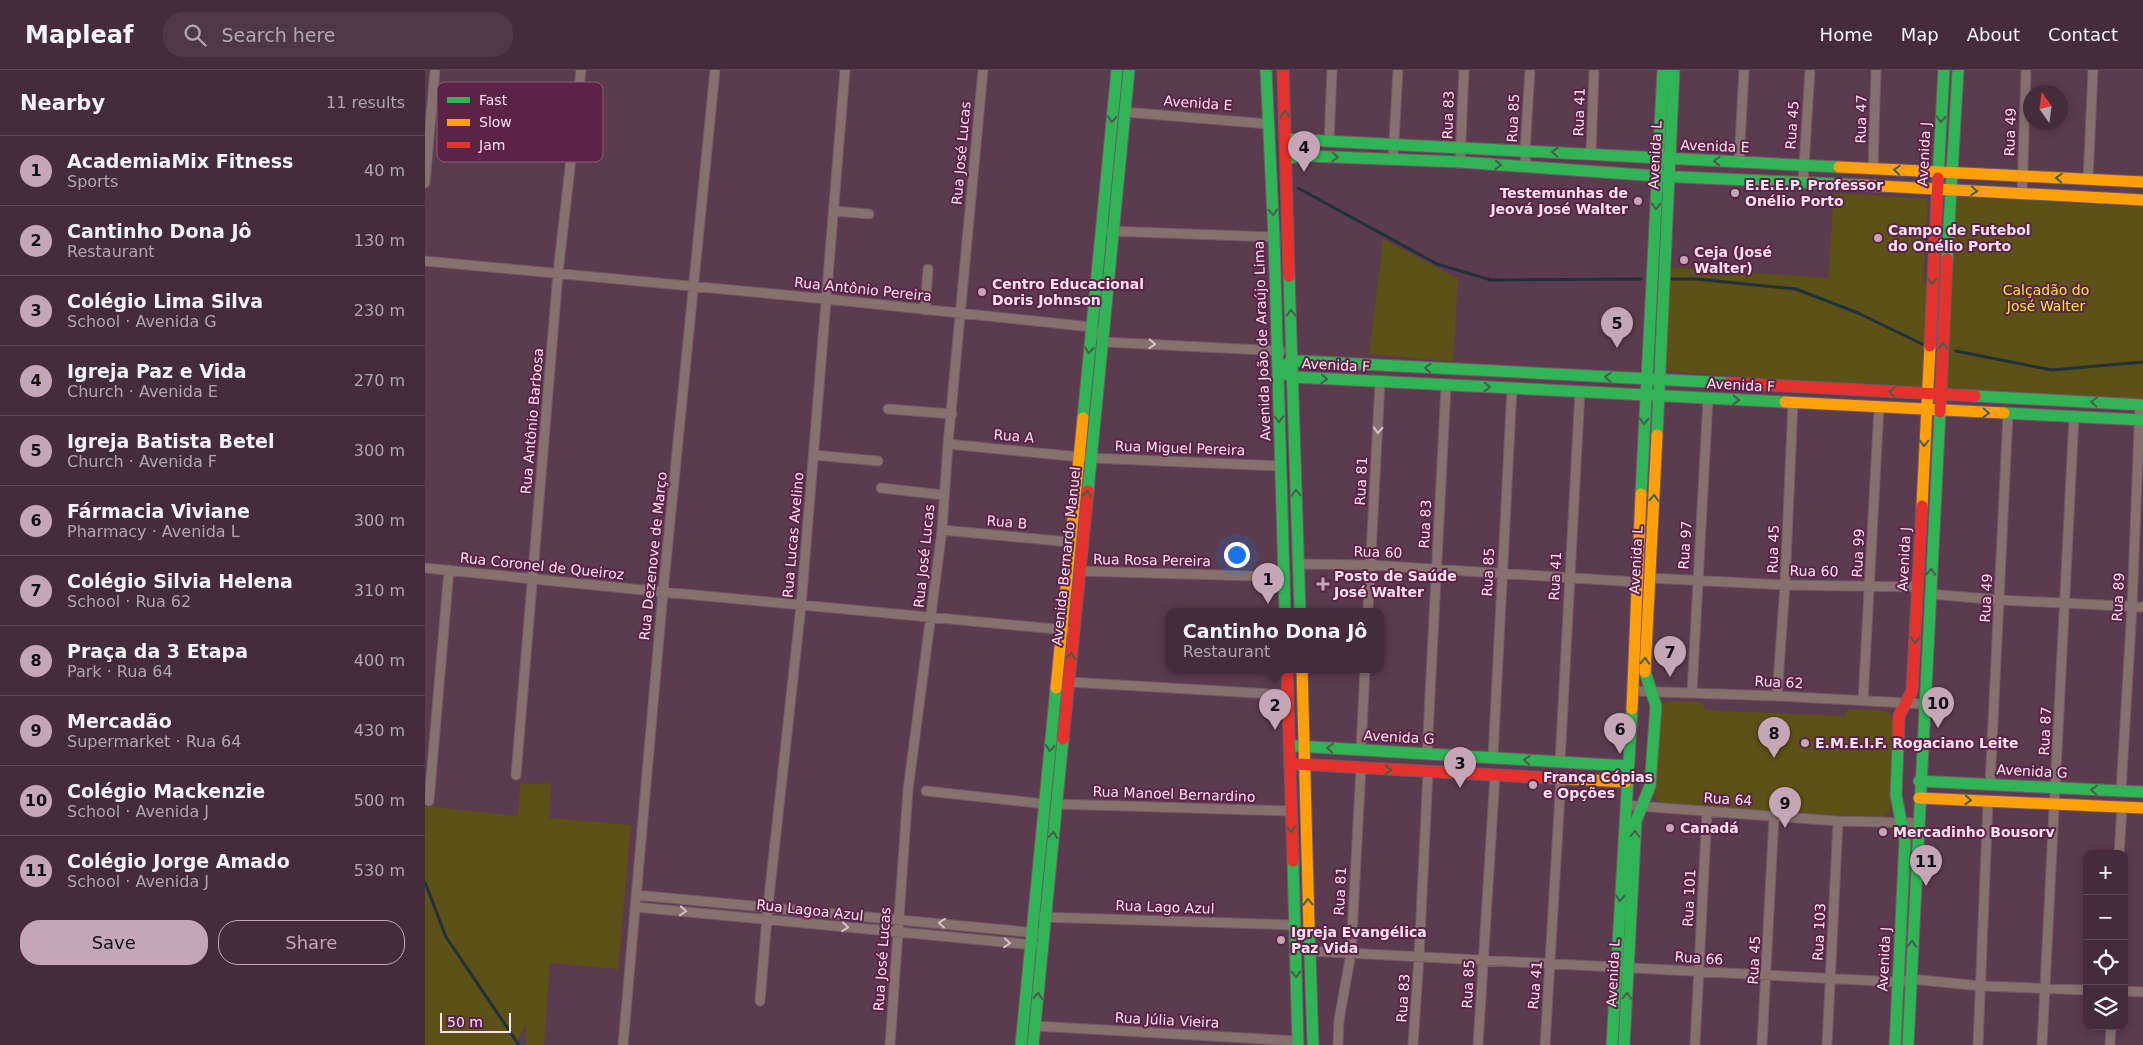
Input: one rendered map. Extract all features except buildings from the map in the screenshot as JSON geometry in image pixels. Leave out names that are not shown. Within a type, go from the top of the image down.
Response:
[{"type":"street","points":[[425,183],[435,70]]},
{"type":"street","name":"Rua Dezenove de Março","points":[[623,1045],[663,592],[715,70]]},
{"type":"street","name":"Rua Lucas Avelino","points":[[760,1001],[766,919],[801,606],[845,70]]},
{"type":"street","name":"Rua José Lucas","points":[[890,1045],[908,790],[942,530],[948,444],[983,70]]},
{"type":"street","name":"Avenida Bernardo Manuel","points":[[1051,804],[1052,728],[1117,70]]},
{"type":"street","name":"Avenida Bernardo Manuel","points":[[1033,1045],[1039,917],[1051,804],[1064,729],[1069,682],[1090,458],[1104,342],[1129,70]]},
{"type":"street","name":"Avenida João de Araújo Lima","points":[[1266,70],[1274,237],[1285,608]]},
{"type":"street","name":"Avenida João de Araújo Lima","points":[[1283,70],[1300,608]]},
{"type":"street","points":[[1329,142],[1332,70]]},
{"type":"street","points":[[1393,159],[1397,70]]},
{"type":"street","name":"Rua 83","points":[[1460,162],[1464,70]]},
{"type":"street","name":"Rua 85","points":[[1526,167],[1525,151],[1530,70]]},
{"type":"street","name":"Rua 41","points":[[1591,154],[1594,70]]},
{"type":"street","name":"Avenida L","points":[[1663,70],[1664,159]]},
{"type":"street","name":"Avenida L","points":[[1624,1045],[1622,967],[1625,804],[1633,691],[1636,582],[1647,379],[1664,159],[1674,70]]},
{"type":"street","points":[[1739,162],[1744,70]]},
{"type":"street","name":"Rua 45","points":[[1803,182],[1810,70]]},
{"type":"street","name":"Rua 47","points":[[1873,168],[1876,70]]},
{"type":"street","name":"Avenida J","points":[[1895,1045],[1905,841],[1903,822],[1895,795],[1899,716],[1912,691],[1944,70]]},
{"type":"street","name":"Avenida J","points":[[1908,1045],[1919,780],[1941,411],[1949,190],[1958,70]]},
{"type":"street","name":"Rua 49","points":[[2022,194],[2026,70]]},
{"type":"street","points":[[2088,180],[2093,70]]},
{"type":"street","points":[[1115,82],[1128,84]]},
{"type":"street","name":"Avenida E","points":[[1124,112],[1269,124]]},
{"type":"street","name":"Avenida E","points":[[1286,139],[2143,182]]},
{"type":"street","points":[[1287,158],[1308,156],[1460,162],[1663,176],[2143,200]]},
{"type":"street","name":"Rua Antônio Barbosa","points":[[516,775],[558,273],[571,162]]},
{"type":"street","name":"Avenida L","points":[[1612,1045],[1622,967],[1635,821],[1637,813],[1651,786],[1656,706],[1645,676],[1660,379],[1663,176]]},
{"type":"street","points":[[834,212],[869,214]]},
{"type":"street","points":[[1101,231],[1274,237]]},
{"type":"street","name":"Rua Antônio Pereira","points":[[425,261],[827,298],[925,310],[1092,326]]},
{"type":"street","points":[[925,310],[928,269]]},
{"type":"street","points":[[1092,326],[1104,342],[1277,351],[1292,356]]},
{"type":"street","name":"Avenida F","points":[[2141,405],[1647,379],[1292,356],[1277,370],[1292,378],[2141,420]]},
{"type":"street","name":"Rua 81","points":[[1368,608],[1380,382]]},
{"type":"street","name":"Rua 83","points":[[1427,753],[1446,386]]},
{"type":"street","name":"Rua 85","points":[[1493,757],[1512,388]]},
{"type":"street","name":"Rua 41","points":[[1560,762],[1580,391]]},
{"type":"street","name":"Rua 97","points":[[1691,692],[1708,398]]},
{"type":"street","name":"Rua 45","points":[[1777,696],[1785,585],[1793,403]]},
{"type":"street","name":"Rua 89","points":[[2121,791],[2141,405]]},
{"type":"street","name":"Rua 99","points":[[1863,700],[1879,408]]},
{"type":"street","points":[[888,409],[952,414]]},
{"type":"street","name":"Rua 49","points":[[1989,784],[2000,600],[2008,414]]},
{"type":"street","name":"Rua 87","points":[[2042,1045],[2074,418]]},
{"type":"street","name":"Rua A","points":[[948,444],[1078,456]]},
{"type":"street","points":[[814,455],[878,461]]},
{"type":"street","name":"Rua Miguel Pereira","points":[[1078,456],[1281,466]]},
{"type":"street","points":[[881,488],[944,495]]},
{"type":"street","points":[[1283,519],[1297,519]]},
{"type":"street","name":"Rua B","points":[[942,530],[1070,542]]},
{"type":"street","points":[[1283,546],[1298,546]]},
{"type":"street","name":"Rua 60","points":[[1299,564],[1371,565],[1636,582]]},
{"type":"street","name":"Rua Coronel de Queiroz","points":[[425,568],[801,606],[932,616],[1074,630]]},
{"type":"street","points":[[429,801],[449,570]]},
{"type":"street","name":"Rua Rosa Pereira","points":[[1079,572],[1285,577]]},
{"type":"street","name":"Rua 60","points":[[1650,578],[1785,585],[1918,587]]},
{"type":"street","points":[[1930,594],[2065,604],[2143,607]]},
{"type":"street","points":[[1636,597],[1649,598]]},
{"type":"street","points":[[1917,608],[1929,608]]},
{"type":"street","points":[[1287,673],[1298,1043]]},
{"type":"street","points":[[1302,673],[1313,1045]]},
{"type":"street","points":[[1361,750],[1365,673]]},
{"type":"street","points":[[1069,682],[1287,695]]},
{"type":"street","name":"Rua 62","points":[[1633,691],[1691,692],[1924,704]]},
{"type":"street","points":[[1052,728],[1064,729]]},
{"type":"street","name":"Avenida G","points":[[1289,746],[1628,766]]},
{"type":"street","points":[[1289,763],[1626,782]]},
{"type":"street","name":"Rua 81","points":[[1338,1045],[1339,1020],[1351,953],[1361,768]]},
{"type":"street","name":"Rua 83","points":[[1413,1045],[1428,772]]},
{"type":"street","name":"Rua 85","points":[[1478,1045],[1495,775]]},
{"type":"street","name":"Rua 41","points":[[1545,1045],[1561,778]]},
{"type":"street","name":"Avenida G","points":[[1919,780],[2143,792]]},
{"type":"street","name":"Rua Manoel Bernardino","points":[[926,791],[1051,804],[1291,811]]},
{"type":"street","points":[[1919,798],[2143,808]]},
{"type":"street","points":[[1978,1045],[1988,802]]},
{"type":"street","name":"Rua 64","points":[[1625,804],[1641,807],[1839,821],[1918,823]]},
{"type":"street","points":[[2119,850],[2122,808]]},
{"type":"street","name":"Rua 101","points":[[1695,1045],[1707,812]]},
{"type":"street","name":"Rua 45","points":[[1762,1045],[1774,816]]},
{"type":"street","name":"Rua 103","points":[[1827,1045],[1839,821]]},
{"type":"street","name":"Rua Lagoa Azul","points":[[636,894],[1038,933]]},
{"type":"street","name":"Rua Lagoa Azul","points":[[635,907],[1037,946]]},
{"type":"street","name":"Rua Lago Azul","points":[[1039,917],[1295,925]]},
{"type":"street","name":"Avenida Bernardo Manuel","points":[[1021,1045],[1037,946]]},
{"type":"street","name":"Rua 66","points":[[1310,951],[1767,976],[1898,982],[1911,979],[1981,986],[2083,990]]},
{"type":"street","points":[[2128,992],[2143,992]]},
{"type":"street","name":"Rua Júlia Vieira","points":[[1035,1026],[1298,1043]]},
{"type":"street","points":[[2110,1045],[2111,1030]]},
{"type":"green space","points":[[1834,193],[1928,199],[1923,283],[1927,284],[1923,391],[1665,371],[1670,267],[1828,278]]},
{"type":"green space","name":"Calçadão do José Walter","points":[[1954,196],[2143,207],[2143,401],[1944,390]]},
{"type":"green space","points":[[1383,239],[1458,279],[1453,362],[1369,354]]},
{"type":"green space","points":[[1666,701],[1701,702],[1706,710],[1844,716],[1850,709],[1887,711],[1893,719],[1890,811],[1883,818],[1661,804],[1654,797],[1659,708]]},
{"type":"green space","points":[[551,783],[549,818],[631,825],[618,969],[550,963],[544,1045],[526,1045],[526,1023],[516,1045],[425,1045],[425,806],[518,816],[520,784]]},
{"type":"waterway","points":[[1298,188],[1437,264],[1491,280],[1641,279]]},
{"type":"waterway","points":[[1671,279],[1696,279],[1796,289],[1858,313],[1924,345]]},
{"type":"waterway","points":[[1956,351],[2052,370],[2143,362]]},
{"type":"waterway","points":[[425,882],[446,937],[519,1045]]},
{"type":"traffic: fast","points":[[1083,418],[1117,70]]},
{"type":"traffic: fast","points":[[1088,491],[1129,70]]},
{"type":"traffic: fast","points":[[1266,70],[1274,237],[1285,608]]},
{"type":"traffic: fast","points":[[1641,494],[1663,70]]},
{"type":"traffic: fast","points":[[1657,435],[1674,70]]},
{"type":"traffic: fast","points":[[1938,178],[1944,70]]},
{"type":"traffic: fast","points":[[1947,259],[1958,70]]},
{"type":"traffic: fast","points":[[1286,139],[1839,167]]},
{"type":"traffic: fast","points":[[1287,158],[1308,156],[1460,162],[1657,176],[1861,185]]},
{"type":"traffic: fast","points":[[1289,276],[1300,608]]},
{"type":"traffic: fast","points":[[1284,366],[1292,361],[1300,361],[1729,383]]},
{"type":"traffic: fast","points":[[1284,373],[1292,377],[1785,402]]},
{"type":"traffic: fast","points":[[1975,396],[2143,405]]},
{"type":"traffic: fast","points":[[1908,1045],[1940,412]]},
{"type":"traffic: fast","points":[[2004,413],[2143,420]]},
{"type":"traffic: fast","points":[[1624,1045],[1636,821],[1650,786],[1656,706],[1645,672]]},
{"type":"traffic: fast","points":[[1021,1045],[1056,688]]},
{"type":"traffic: fast","points":[[1612,1045],[1632,709]]},
{"type":"traffic: fast","points":[[1033,1045],[1063,739]]},
{"type":"traffic: fast","points":[[1895,1045],[1905,841],[1896,795],[1898,745]]},
{"type":"traffic: fast","points":[[1296,746],[1628,766]]},
{"type":"traffic: fast","points":[[1919,781],[2143,792]]},
{"type":"traffic: fast","points":[[1293,861],[1298,1045]]},
{"type":"traffic: fast","points":[[1309,925],[1313,1045]]},
{"type":"traffic: slow","points":[[1839,167],[2143,182]]},
{"type":"traffic: slow","points":[[1861,185],[2143,200]]},
{"type":"traffic: slow","points":[[1922,506],[1930,346]]},
{"type":"traffic: slow","points":[[1785,402],[2004,413]]},
{"type":"traffic: slow","points":[[1056,688],[1083,418]]},
{"type":"traffic: slow","points":[[1645,672],[1657,435]]},
{"type":"traffic: slow","points":[[1632,709],[1641,494]]},
{"type":"traffic: slow","points":[[1302,673],[1309,925]]},
{"type":"traffic: slow","points":[[1551,778],[1626,782]]},
{"type":"traffic: slow","points":[[1919,798],[2143,808]]},
{"type":"traffic: jam","points":[[1283,70],[1289,276]]},
{"type":"traffic: jam","points":[[1930,346],[1938,178]]},
{"type":"traffic: jam","points":[[1940,412],[1947,259]]},
{"type":"traffic: jam","points":[[1729,383],[1975,396]]},
{"type":"traffic: jam","points":[[1063,739],[1088,491]]},
{"type":"traffic: jam","points":[[1898,745],[1899,716],[1912,691],[1922,506]]},
{"type":"traffic: jam","points":[[1287,673],[1293,861]]},
{"type":"traffic: jam","points":[[1296,764],[1551,778]]},
{"type":"place","name":"Igreja Paz e Vida","points":[[1304,172]]},
{"type":"place","name":"E.E.E.P. Professor Onélio Porto","points":[[1735,193]]},
{"type":"place","name":"Testemunhas de Jeová José Walter","points":[[1638,201]]},
{"type":"place","name":"Campo de Futebol do Onélio Porto","points":[[1878,238]]},
{"type":"place","name":"Ceja (José Walter)","points":[[1684,260]]},
{"type":"place","name":"Centro Educacional Doris Johnson","points":[[982,292]]},
{"type":"place","name":"Igreja Batista Betel","points":[[1617,348]]},
{"type":"place","name":"Posto de Saúde José Walter","points":[[1323,584]]},
{"type":"place","name":"AcademiaMix Fitness","points":[[1268,604]]},
{"type":"place","name":"Colégio Silvia Helena","points":[[1670,677]]},
{"type":"place","name":"Colégio Mackenzie","points":[[1938,728]]},
{"type":"place","name":"Cantinho Dona Jô","points":[[1275,730]]},
{"type":"place","name":"E.M.E.I.F. Rogaciano Leite","points":[[1805,743]]},
{"type":"place","name":"Fármacia Viviane","points":[[1620,754]]},
{"type":"place","name":"Praça da 3 Etapa","points":[[1774,758]]},
{"type":"place","name":"França Cópias e Opções","points":[[1533,785]]},
{"type":"place","name":"Colégio Lima Silva","points":[[1460,788]]},
{"type":"place","name":"Canadá","points":[[1670,828]]},
{"type":"place","name":"Mercadão","points":[[1785,828]]},
{"type":"place","name":"Mercadinho Bousorv","points":[[1883,832]]},
{"type":"place","name":"Colégio Jorge Amado","points":[[1926,886]]},
{"type":"place","name":"Igreja Evangélica Paz Vida","points":[[1281,940]]}]
